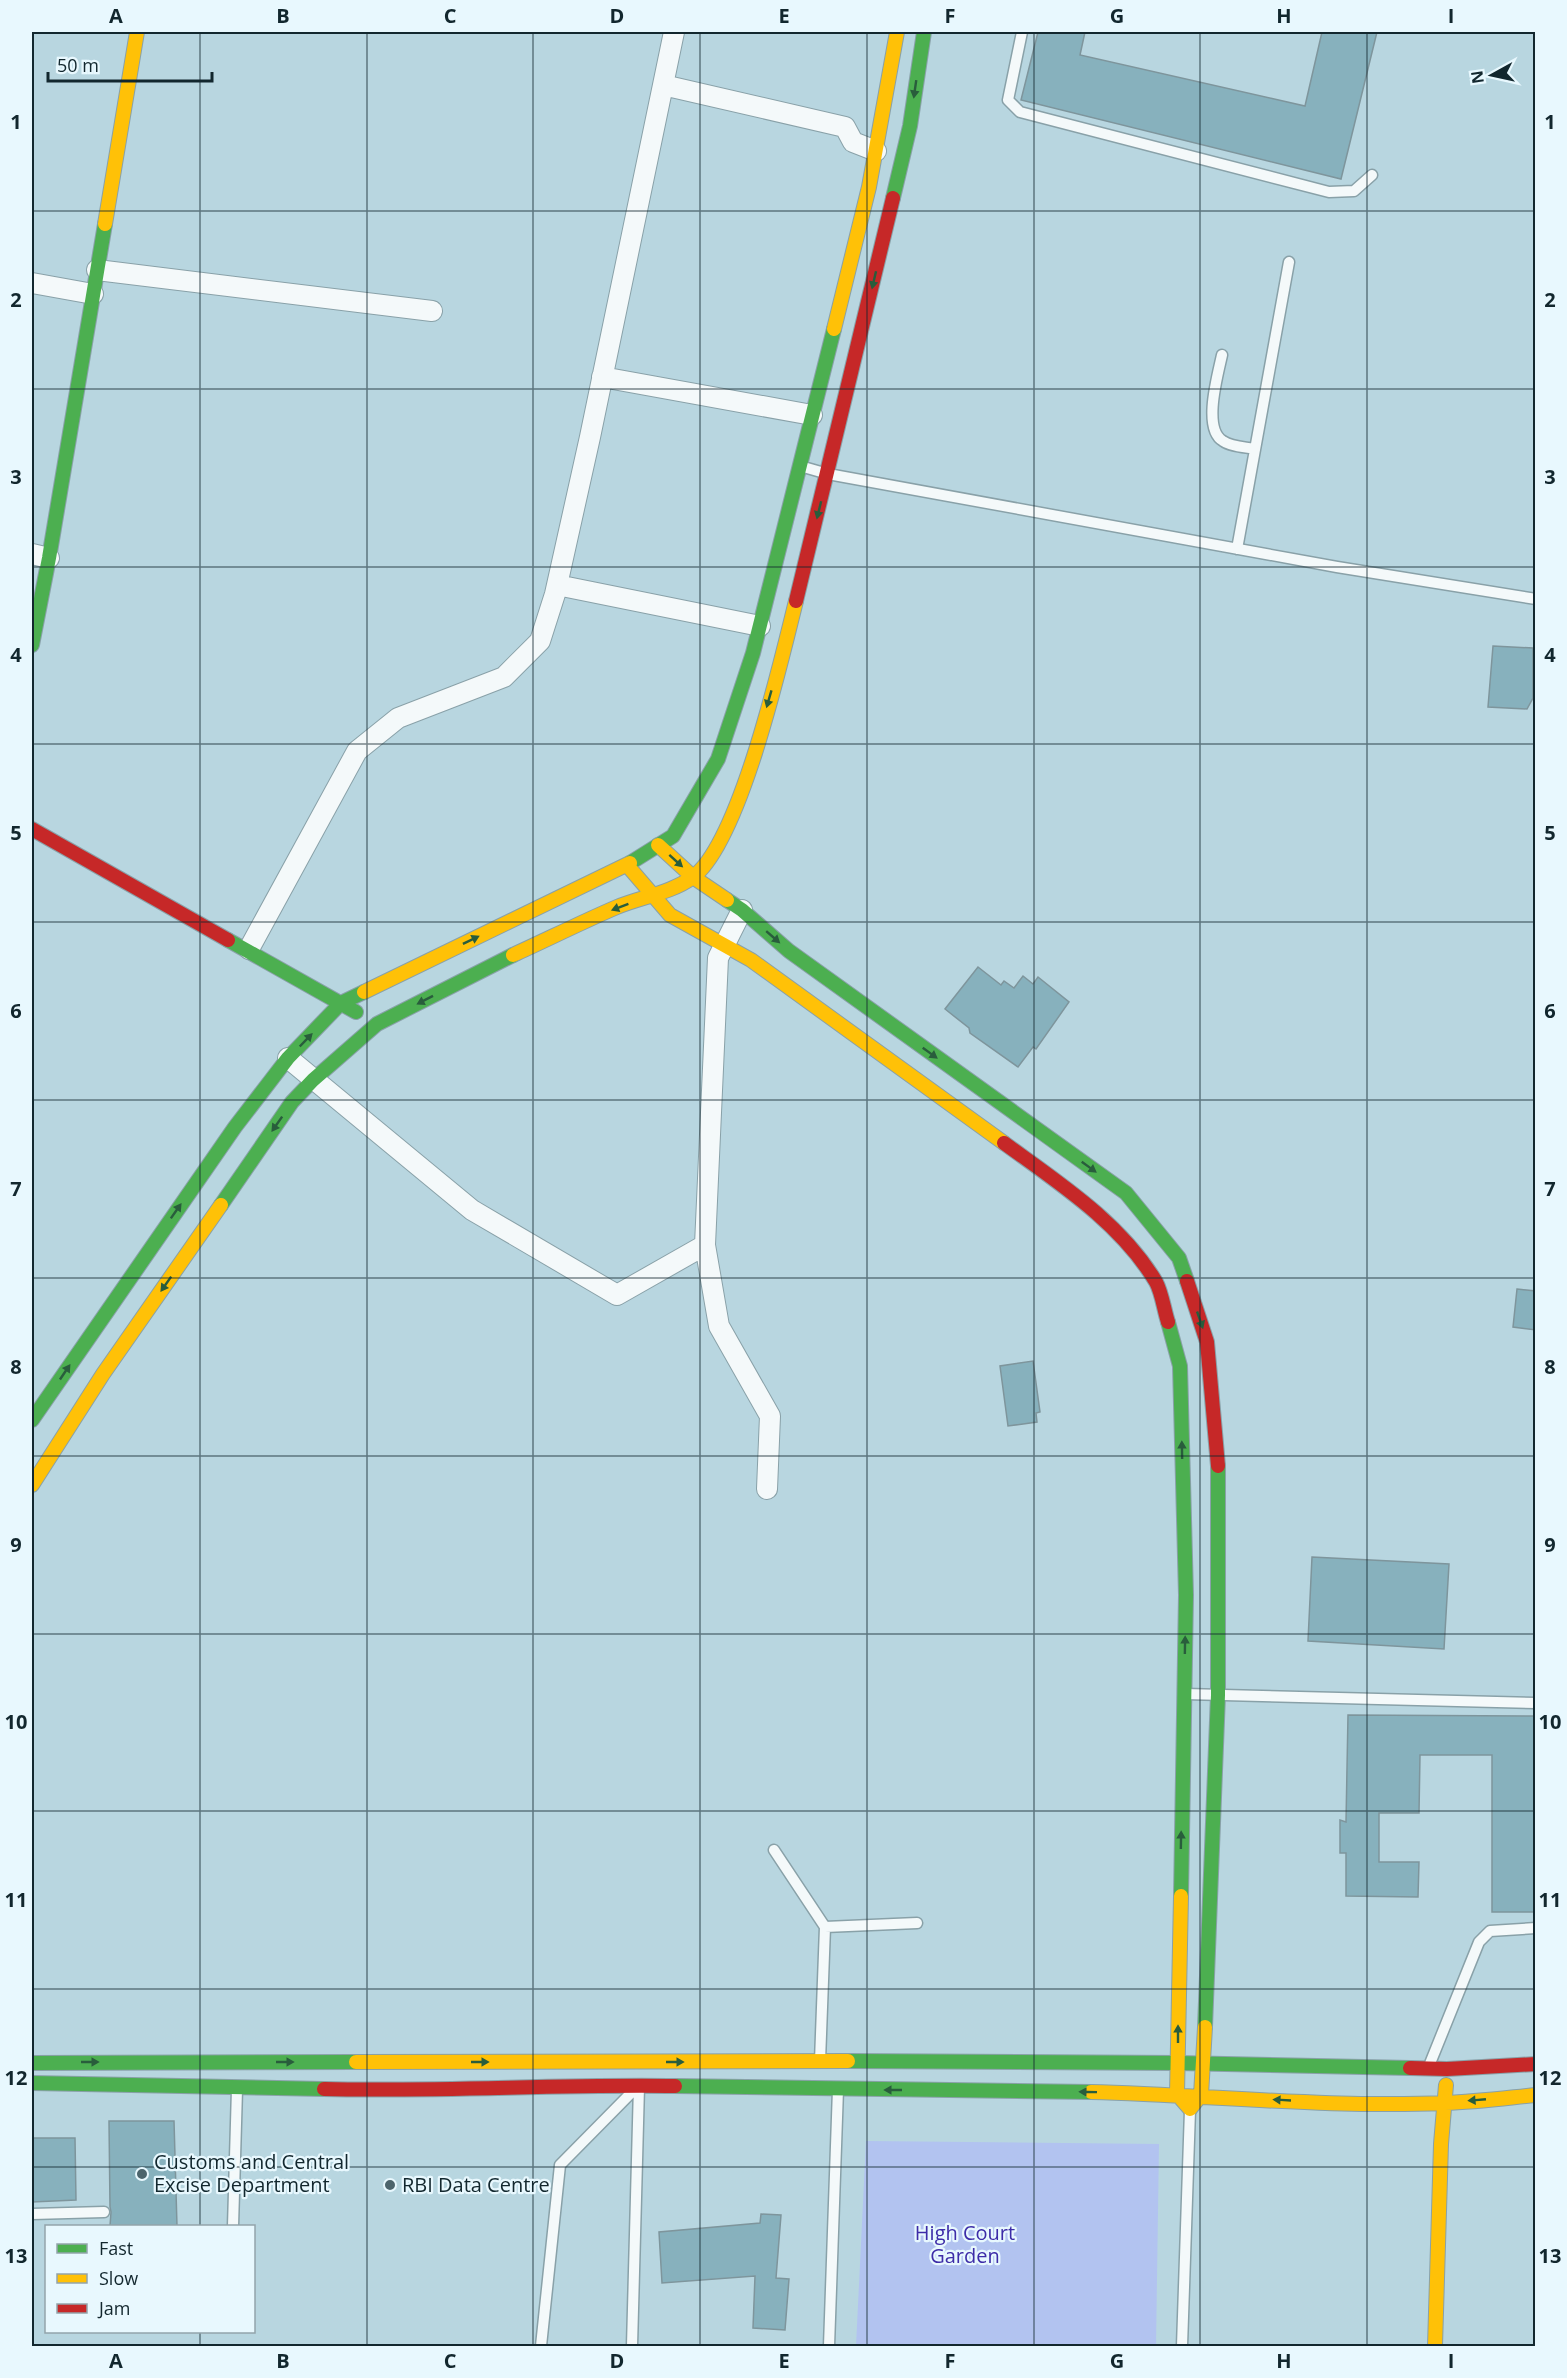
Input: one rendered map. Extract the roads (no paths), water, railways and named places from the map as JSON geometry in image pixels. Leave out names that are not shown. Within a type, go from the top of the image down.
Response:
[{"type":"main road","points":[[32,645],[40,556],[93,294],[137,32]]},
{"type":"main road","points":[[32,1420],[235,1126],[288,1058],[342,1003],[627,865],[673,836],[718,759],[760,626],[869,187],[897,32]]},
{"type":"main road","points":[[32,1485],[117,1355],[292,1102],[313,1080],[377,1024],[489,967],[619,906],[652,896],[693,877],[712,856],[745,785],[788,633],[910,126],[924,32]]},
{"type":"main road","points":[[32,829],[377,1024]]},
{"type":"main road","points":[[627,865],[670,915],[751,960],[1044,1172],[1118,1233],[1157,1284],[1180,1365],[1186,1595],[1177,2094],[1191,2109],[1201,2095],[1204,2064],[1218,1695],[1218,1450],[1207,1342],[1179,1258],[1126,1193],[789,951],[742,910],[693,877],[658,845]]},
{"type":"main road","points":[[32,2063],[820,2061],[1178,2063],[1427,2069],[1536,2064]]},
{"type":"main road","points":[[1435,2346],[1441,2144],[1447,2069]]},
{"type":"main road","points":[[32,2083],[408,2091],[639,2086],[1177,2094],[1317,2102],[1445,2103],[1536,2095]]},
{"type":"street","points":[[249,950],[357,751],[398,718],[504,677],[540,641],[557,585],[674,32]]},
{"type":"street","points":[[663,85],[845,127],[853,142],[876,151]]},
{"type":"street","points":[[97,270],[432,311]]},
{"type":"street","points":[[32,283],[93,294]]},
{"type":"street","points":[[602,378],[812,415]]},
{"type":"street","points":[[557,585],[760,626]]},
{"type":"street","points":[[742,910],[718,958],[705,1245],[718,1326],[770,1416],[767,1489]]},
{"type":"street","points":[[288,1058],[472,1210],[617,1295],[705,1245]]},
{"type":"lane","points":[[1022,32],[1008,100],[1020,112],[1329,192],[1354,191],[1372,175]]},
{"type":"lane","points":[[1237,549],[1289,262]]},
{"type":"lane","points":[[1221,355],[1212,410],[1213,425],[1218,438],[1225,443],[1255,448]]},
{"type":"lane","points":[[800,466],[828,474],[1237,549],[1536,599]]},
{"type":"lane","points":[[1184,1694],[1536,1703]]},
{"type":"lane","points":[[774,1850],[825,1927],[820,2061]]},
{"type":"lane","points":[[825,1927],[916,1923]]},
{"type":"lane","points":[[1427,2069],[1479,1942],[1490,1931],[1536,1928]]},
{"type":"lane","points":[[541,2346],[560,2165],[639,2086]]},
{"type":"lane","points":[[632,2346],[639,2086]]},
{"type":"lane","points":[[233,2225],[237,2088]]},
{"type":"lane","points":[[829,2346],[838,2089]]},
{"type":"lane","points":[[1182,2346],[1191,2109]]},
{"type":"lane","points":[[32,2214],[104,2211]]},
{"type":"place","name":"Customs and Central Excise Department","points":[[142,2174]]},
{"type":"place","name":"RBI Data Centre","points":[[390,2185]]},
{"type":"park label","name":"High Court Garden","points":[[965,2244]]}]
